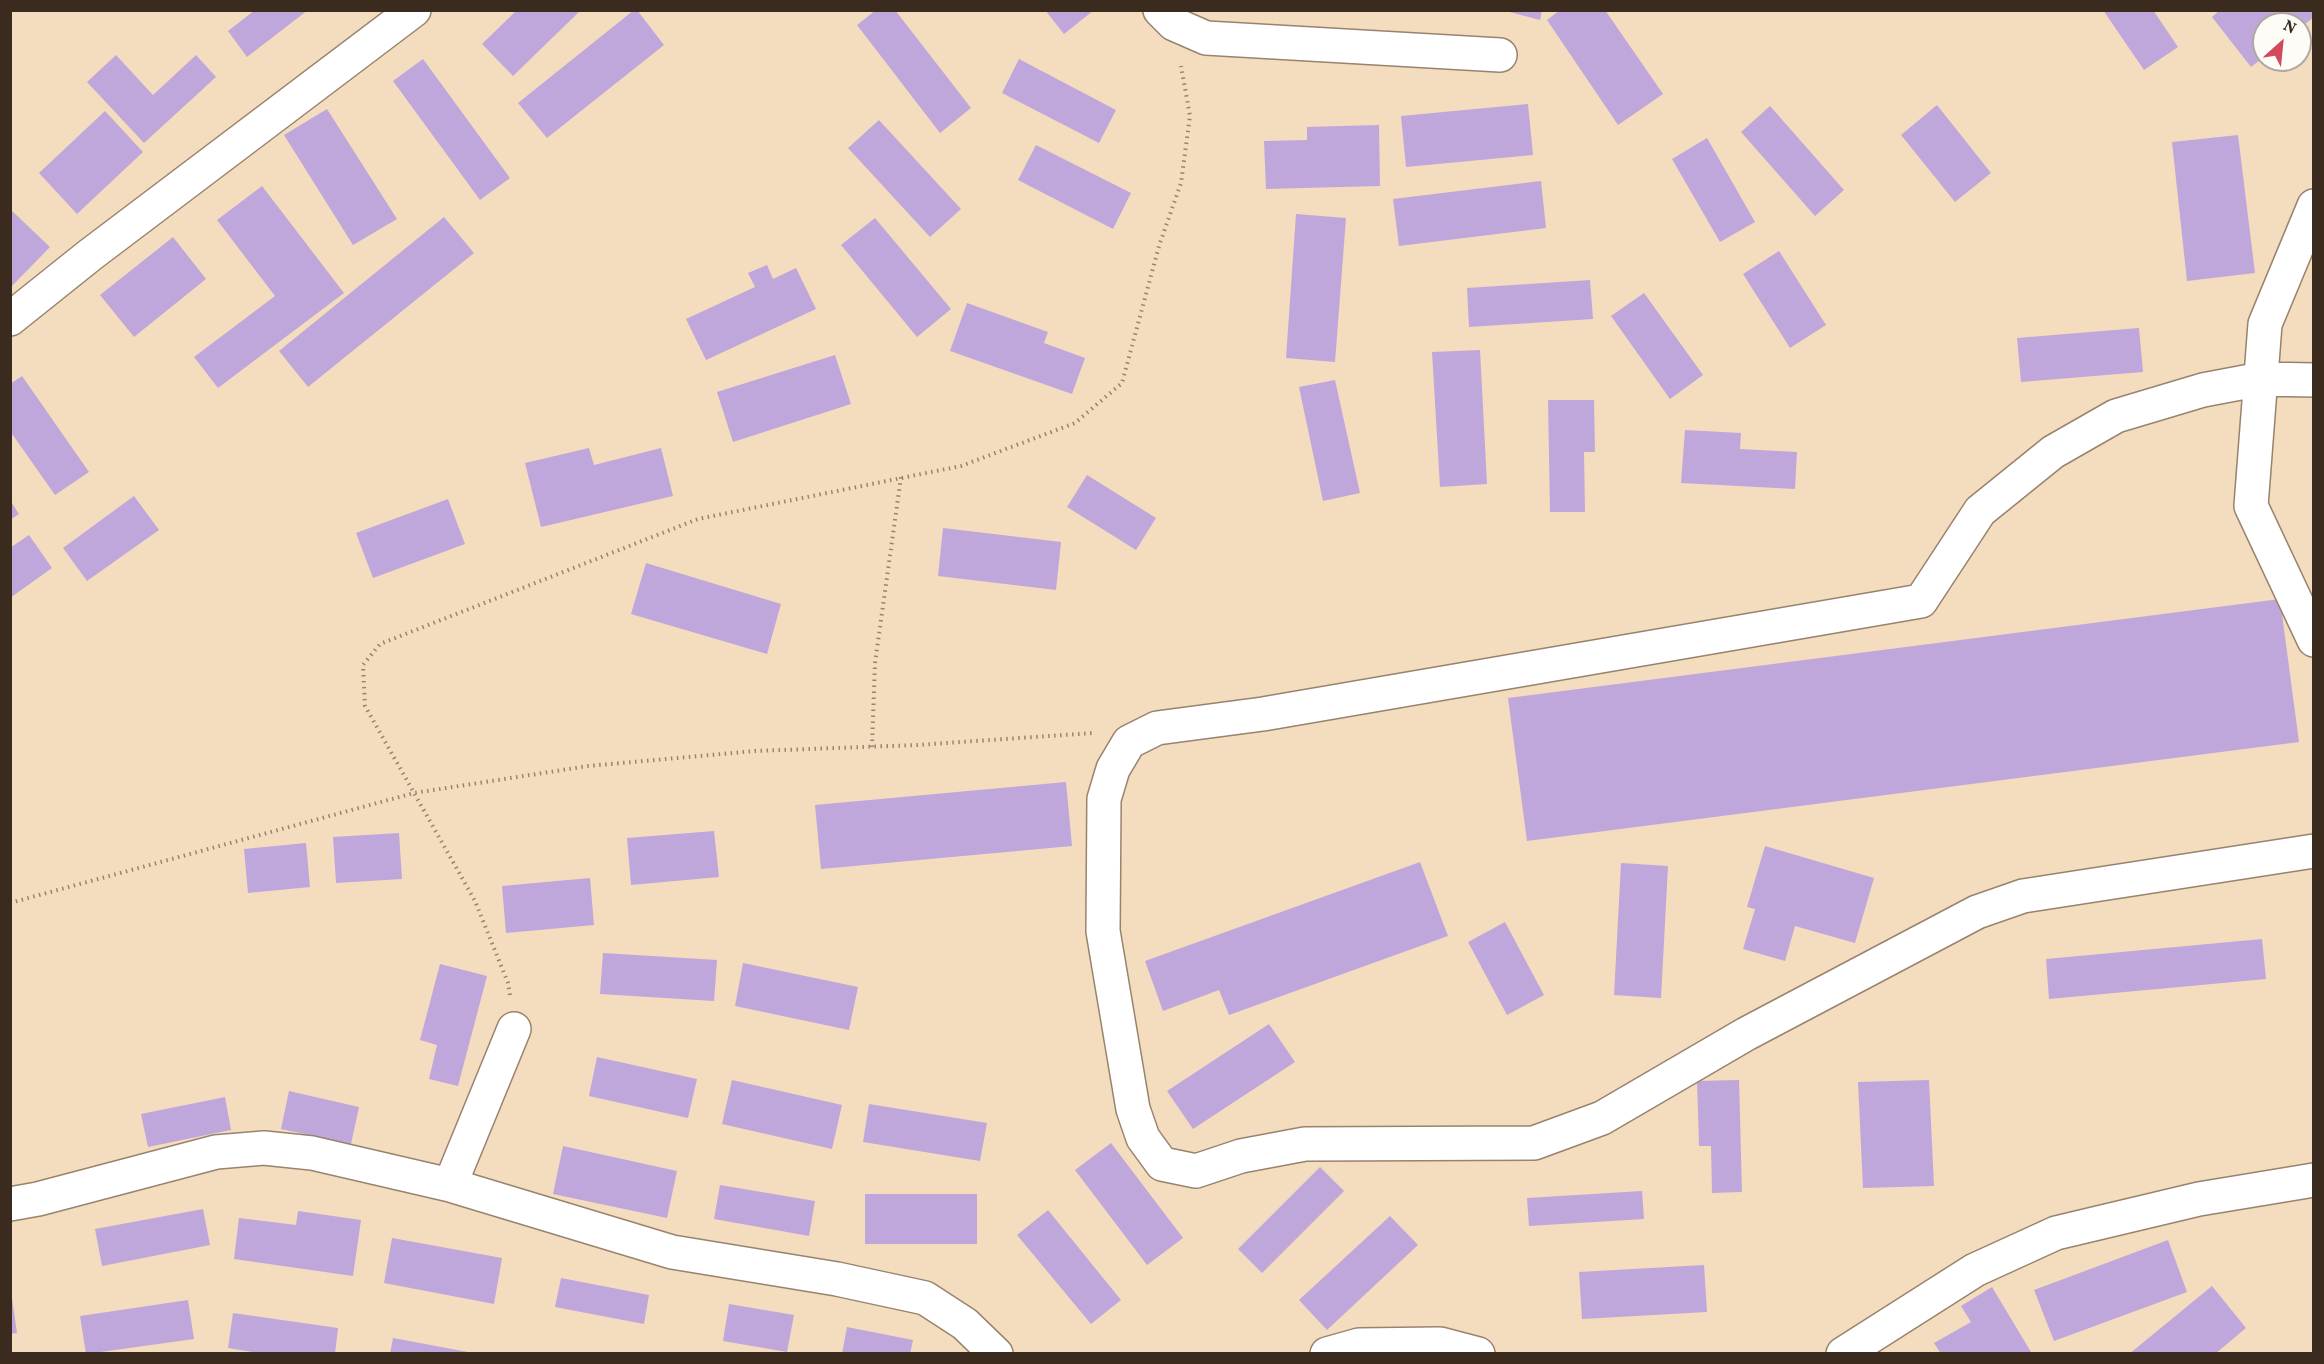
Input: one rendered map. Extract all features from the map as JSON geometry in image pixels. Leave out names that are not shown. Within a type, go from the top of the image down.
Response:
[{"type":"street","points":[[10,319],[90,255],[414,10]]},
{"type":"street","points":[[1167,17],[1206,38],[1500,55]]},
{"type":"street","points":[[2313,206],[2265,324],[2251,506],[2313,640]]},
{"type":"street","points":[[2313,380],[2260,379],[2204,390],[2116,416],[2053,452],[1980,511],[1921,601],[1263,714],[1157,728],[1129,742],[1113,769],[1104,799],[1103,931],[1133,1108],[1143,1138],[1162,1164],[1196,1171],[1242,1156],[1305,1144],[1534,1143],[1602,1118],[1746,1034],[1977,912],[2024,896],[2313,851]]},
{"type":"street","points":[[450,1185],[514,1029]]},
{"type":"street","points":[[10,1204],[38,1199],[216,1152],[264,1148],[312,1153],[450,1185],[672,1252],[837,1279],[925,1298],[965,1324],[996,1353]]},
{"type":"street","points":[[1843,1353],[1975,1270],[2056,1233],[2199,1199],[2313,1180]]},
{"type":"street","points":[[1327,1353],[1359,1345],[1440,1344],[1478,1353]]},
{"type":"path","points":[[514,1029],[508,983],[475,901],[364,706],[363,665],[381,644],[698,519],[961,466],[1076,423],[1122,383],[1159,246],[1181,183],[1190,116],[1167,17]]},
{"type":"path","points":[[872,747],[875,663],[901,477]]},
{"type":"path","points":[[10,903],[414,793],[588,766],[755,751],[872,747],[1100,732]]},
{"type":"building","points":[[255,10],[308,10],[247,57],[228,31]]},
{"type":"building","points":[[517,10],[581,10],[513,76],[482,44]]},
{"type":"building","points":[[634,10],[637,10],[664,45],[547,138],[518,103]]},
{"type":"building","points":[[876,10],[895,10],[971,108],[940,133],[857,25]]},
{"type":"building","points":[[1045,10],[1094,10],[1064,34]]},
{"type":"building","points":[[1502,10],[1542,10],[1540,20]]},
{"type":"building","points":[[1560,10],[1605,10],[1663,94],[1618,125],[1547,20]]},
{"type":"building","points":[[2103,10],[2153,10],[2178,47],[2144,70]]},
{"type":"building","points":[[2220,10],[2314,10],[2312,19],[2312,12],[2252,12],[2251,67],[2212,17]]},
{"type":"building","points":[[116,55],[153,95],[196,55],[216,77],[144,143],[87,82]]},
{"type":"building","points":[[423,59],[510,178],[480,200],[393,81]]},
{"type":"building","points":[[1019,59],[1116,110],[1099,143],[1002,93]]},
{"type":"building","points":[[1528,104],[1533,155],[1406,167],[1401,116]]},
{"type":"building","points":[[1937,105],[1991,173],[1955,202],[1901,135]]},
{"type":"building","points":[[1770,106],[1844,190],[1815,216],[1741,132]]},
{"type":"building","points":[[327,109],[397,219],[353,245],[284,135]]},
{"type":"building","points":[[105,111],[143,152],[77,214],[39,173]]},
{"type":"building","points":[[879,120],[961,209],[930,237],[848,148]]},
{"type":"building","points":[[1379,125],[1380,186],[1266,189],[1264,141],[1307,140],[1307,127]]},
{"type":"building","points":[[2238,135],[2255,273],[2187,281],[2172,142]]},
{"type":"building","points":[[1707,138],[1755,222],[1720,242],[1672,159]]},
{"type":"building","points":[[1036,145],[1131,193],[1113,229],[1018,180]]},
{"type":"building","points":[[1541,181],[1546,228],[1399,246],[1393,199]]},
{"type":"building","points":[[262,186],[344,293],[218,388],[194,357],[275,296],[217,220]]},
{"type":"building","points":[[10,209],[50,247],[10,288]]},
{"type":"building","points":[[1296,214],[1346,218],[1335,362],[1286,358]]},
{"type":"building","points":[[444,217],[474,253],[308,387],[279,351]]},
{"type":"building","points":[[875,218],[951,309],[917,337],[841,245]]},
{"type":"building","points":[[173,237],[206,279],[134,337],[100,295]]},
{"type":"building","points":[[1779,251],[1826,325],[1790,348],[1743,274]]},
{"type":"building","points":[[767,265],[773,279],[796,268],[816,309],[706,360],[686,319],[755,287],[748,273]]},
{"type":"building","points":[[1590,280],[1593,319],[1469,327],[1467,288]]},
{"type":"building","points":[[1644,293],[1703,375],[1670,399],[1611,316]]},
{"type":"building","points":[[967,303],[1048,332],[1044,343],[1085,358],[1072,394],[950,351]]},
{"type":"building","points":[[2139,328],[2143,372],[2021,382],[2017,338]]},
{"type":"building","points":[[1480,350],[1487,484],[1440,487],[1432,352]]},
{"type":"building","points":[[835,355],[851,404],[733,442],[717,392]]},
{"type":"building","points":[[22,376],[89,472],[55,495],[10,431],[10,384]]},
{"type":"building","points":[[1335,380],[1360,493],[1323,501],[1299,387]]},
{"type":"building","points":[[1548,400],[1594,400],[1595,452],[1584,452],[1585,512],[1550,512]]},
{"type":"building","points":[[1685,430],[1741,433],[1740,449],[1797,452],[1795,489],[1681,483]]},
{"type":"building","points":[[589,448],[594,465],[661,448],[673,496],[541,527],[525,463]]},
{"type":"building","points":[[1087,475],[1156,518],[1136,550],[1067,507]]},
{"type":"building","points":[[134,496],[159,530],[87,581],[63,548]]},
{"type":"building","points":[[448,499],[465,544],[373,578],[356,533]]},
{"type":"building","points":[[10,500],[19,514],[10,520]]},
{"type":"building","points":[[943,528],[1061,542],[1056,590],[938,576]]},
{"type":"building","points":[[29,535],[52,568],[10,598],[10,548]]},
{"type":"building","points":[[646,563],[781,604],[767,654],[631,614]]},
{"type":"building","points":[[2280,599],[2299,742],[1527,841],[1508,698]]},
{"type":"building","points":[[1066,782],[1072,846],[821,869],[815,805]]},
{"type":"building","points":[[714,831],[719,877],[631,885],[627,838]]},
{"type":"building","points":[[399,833],[402,879],[336,883],[333,837]]},
{"type":"building","points":[[306,843],[310,887],[248,893],[244,849]]},
{"type":"building","points":[[1765,846],[1874,878],[1855,943],[1795,926],[1785,961],[1743,949],[1755,909],[1747,907]]},
{"type":"building","points":[[1420,862],[1448,936],[1229,1015],[1219,990],[1163,1011],[1145,961]]},
{"type":"building","points":[[1621,863],[1668,866],[1661,998],[1614,995]]},
{"type":"building","points":[[590,878],[594,925],[506,933],[502,886]]},
{"type":"building","points":[[1505,922],[1544,995],[1507,1015],[1468,942]]},
{"type":"building","points":[[2262,939],[2266,979],[2049,999],[2046,959]]},
{"type":"building","points":[[603,953],[717,960],[714,1001],[600,994]]},
{"type":"building","points":[[743,963],[858,987],[849,1030],[735,1006]]},
{"type":"building","points":[[440,964],[487,976],[458,1086],[429,1079],[437,1045],[420,1040]]},
{"type":"building","points":[[1269,1024],[1295,1062],[1193,1129],[1167,1091]]},
{"type":"building","points":[[597,1057],[697,1079],[688,1118],[589,1096]]},
{"type":"building","points":[[732,1080],[842,1105],[832,1149],[722,1124]]},
{"type":"building","points":[[1739,1080],[1742,1192],[1712,1193],[1711,1146],[1699,1146],[1697,1081]]},
{"type":"building","points":[[1929,1080],[1934,1186],[1863,1188],[1858,1082]]},
{"type":"building","points":[[289,1091],[359,1107],[351,1144],[281,1129]]},
{"type":"building","points":[[225,1097],[231,1130],[148,1147],[141,1114]]},
{"type":"building","points":[[869,1104],[987,1123],[980,1161],[863,1142]]},
{"type":"building","points":[[1111,1143],[1183,1238],[1147,1265],[1075,1170]]},
{"type":"building","points":[[563,1146],[677,1171],[667,1218],[553,1194]]},
{"type":"building","points":[[1320,1167],[1344,1191],[1262,1273],[1238,1249]]},
{"type":"building","points":[[720,1185],[815,1201],[809,1236],[714,1219]]},
{"type":"building","points":[[1642,1191],[1644,1219],[1529,1226],[1527,1198]]},
{"type":"building","points":[[865,1194],[977,1194],[977,1244],[865,1244]]},
{"type":"building","points":[[203,1209],[210,1245],[102,1266],[95,1229]]},
{"type":"building","points":[[1048,1210],[1121,1300],[1091,1324],[1017,1235]]},
{"type":"building","points":[[298,1211],[361,1220],[353,1276],[234,1259],[239,1218],[296,1225]]},
{"type":"building","points":[[1390,1216],[1418,1245],[1327,1330],[1299,1300]]},
{"type":"building","points":[[392,1238],[502,1258],[494,1304],[384,1283]]},
{"type":"building","points":[[2168,1240],[2187,1292],[2054,1341],[2034,1290]]},
{"type":"building","points":[[1704,1265],[1707,1312],[1582,1319],[1579,1272]]},
{"type":"building","points":[[561,1278],[649,1295],[644,1324],[555,1307]]},
{"type":"building","points":[[2212,1286],[2246,1328],[2215,1354],[2129,1354]]},
{"type":"building","points":[[1992,1287],[2031,1352],[2028,1354],[1941,1354],[1934,1343],[1971,1322],[1961,1306]]},
{"type":"building","points":[[12,1298],[17,1333],[10,1334],[10,1299]]},
{"type":"building","points":[[188,1300],[194,1339],[86,1354],[80,1316]]},
{"type":"building","points":[[729,1304],[794,1315],[787,1352],[723,1341]]},
{"type":"building","points":[[233,1313],[338,1328],[335,1354],[265,1354],[228,1348]]},
{"type":"building","points":[[847,1327],[913,1340],[910,1354],[842,1354]]},
{"type":"building","points":[[393,1338],[468,1352],[468,1354],[390,1354]]}]
